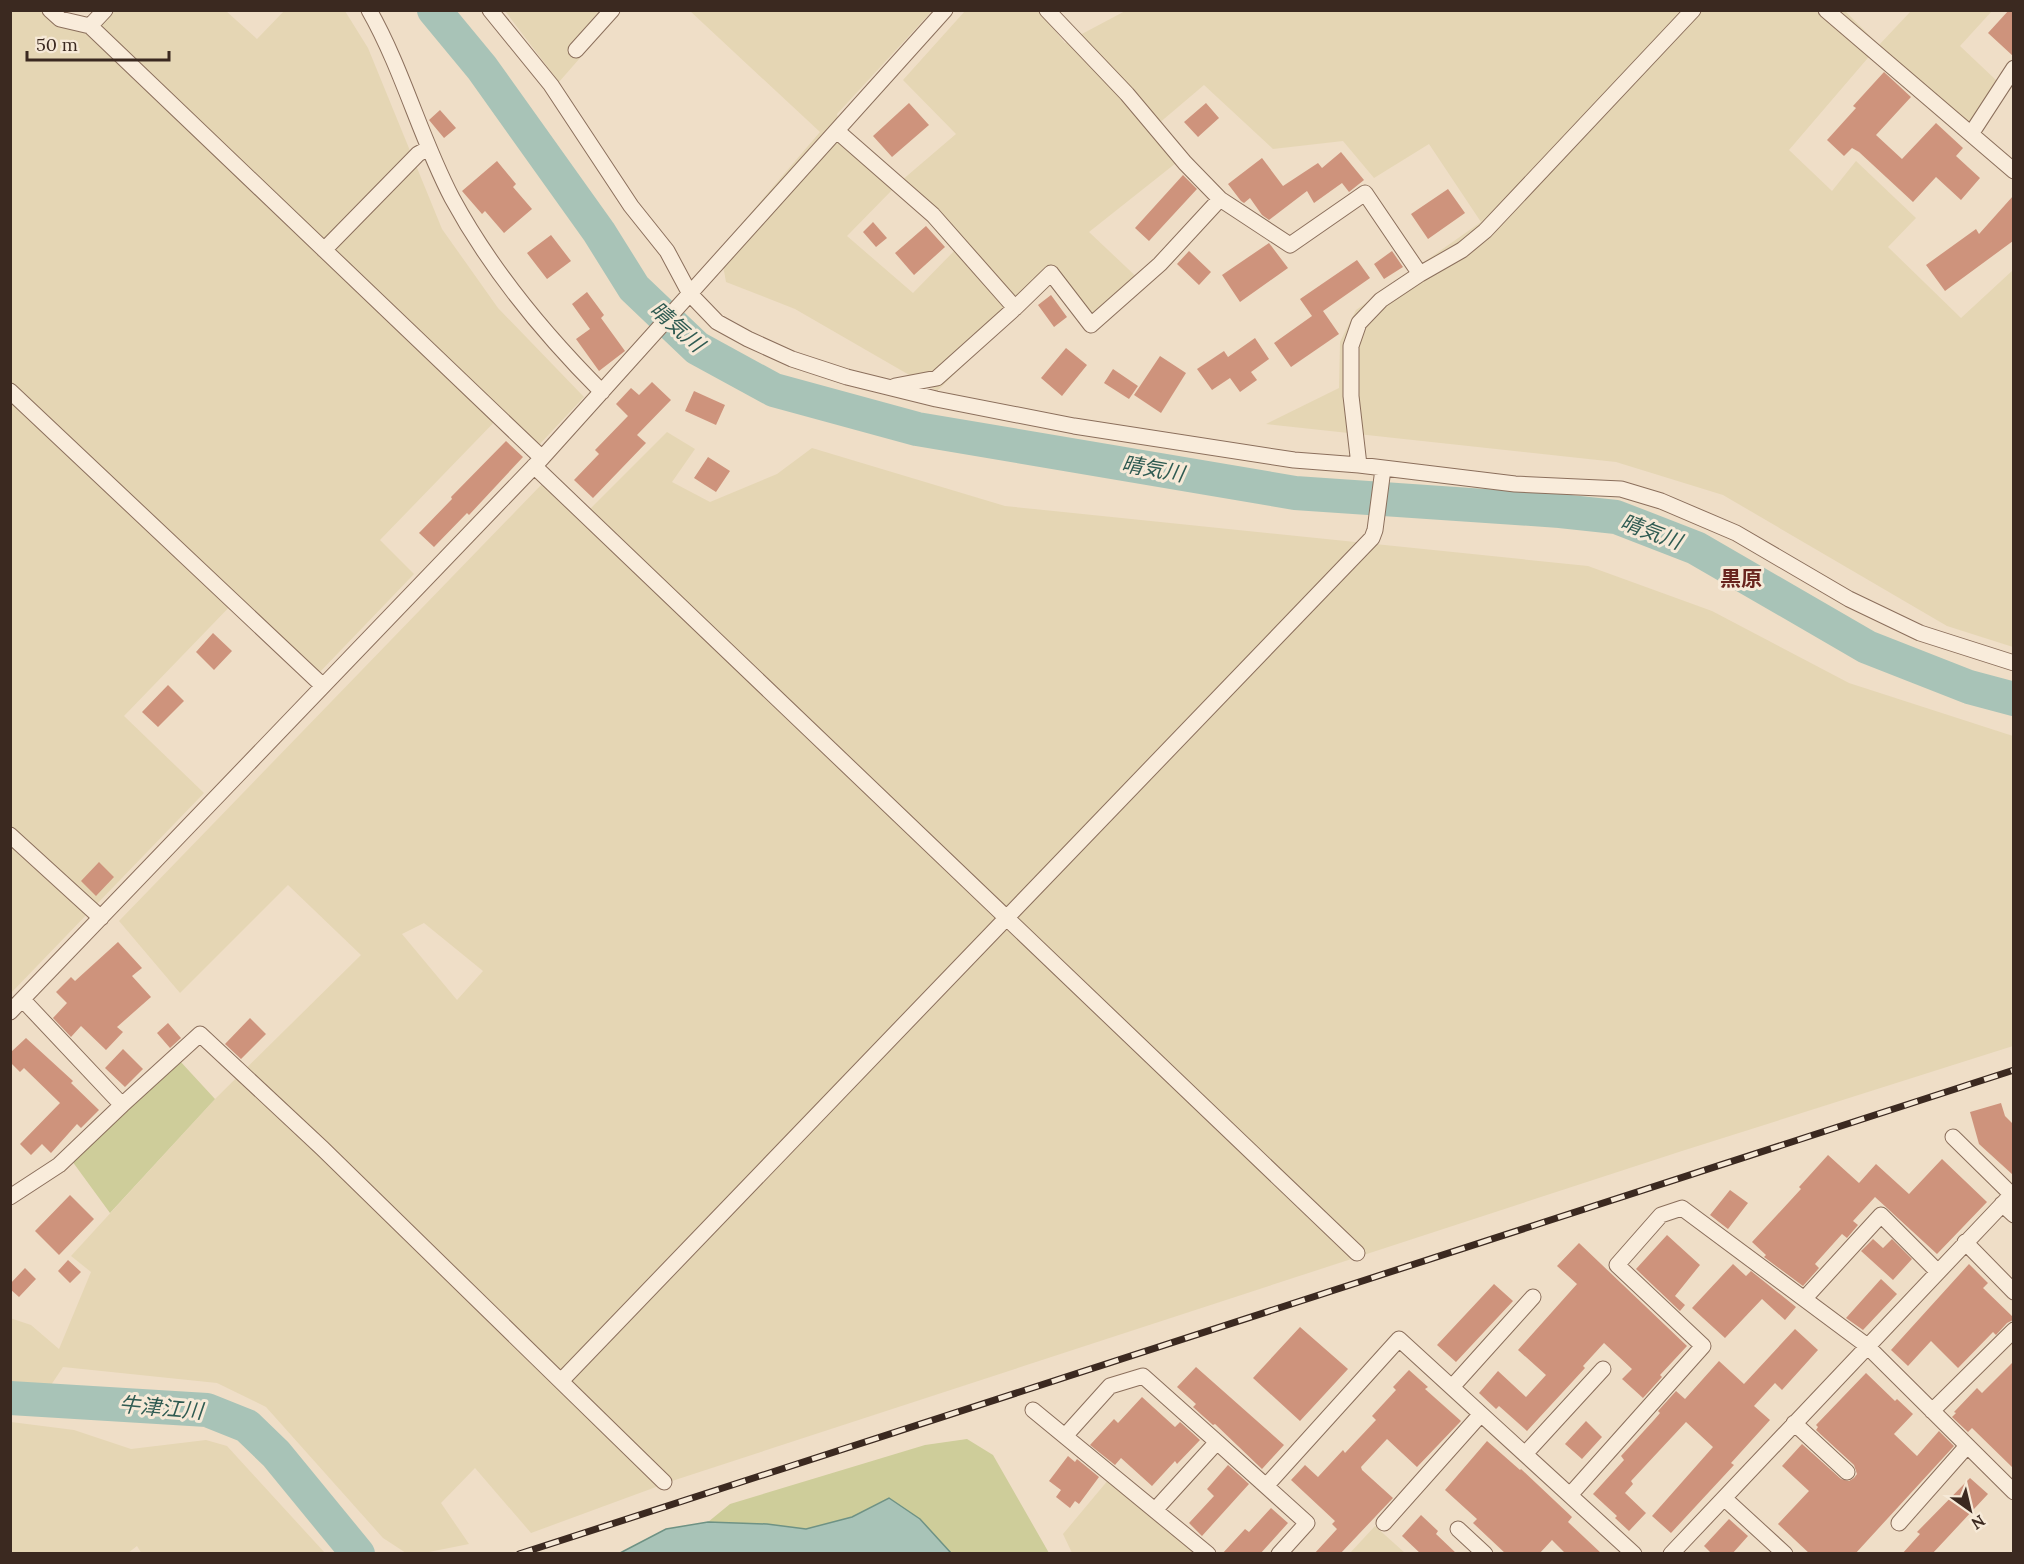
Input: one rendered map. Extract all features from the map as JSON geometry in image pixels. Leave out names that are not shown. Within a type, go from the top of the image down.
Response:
[{"type":"street","points":[[50,10],[60,19],[90,26],[324,250],[1006,918],[1357,1253]]},
{"type":"street","points":[[90,26],[105,10]]},
{"type":"street","points":[[369,10],[405,85],[429,148],[452,197],[474,235],[517,298],[562,352],[602,392]]},
{"type":"street","points":[[490,10],[551,85],[631,206],[667,251],[690,294],[717,322],[792,359],[848,377],[936,399],[1074,426],[1294,460],[1359,465],[1382,474],[1621,489],[1661,501],[1736,533],[1849,599],[1920,633],[2013,663]]},
{"type":"street","points":[[576,50],[612,10]]},
{"type":"street","points":[[10,1012],[538,462],[945,10]]},
{"type":"street","points":[[1047,10],[1127,94],[1185,163],[1220,199],[1290,244],[1365,193],[1420,274]]},
{"type":"street","points":[[1359,465],[1351,396],[1351,346],[1359,322],[1381,300],[1462,250],[1485,231],[1693,10]]},
{"type":"street","points":[[1826,10],[2013,171]]},
{"type":"street","points":[[1971,134],[2013,68]]},
{"type":"street","points":[[837,131],[933,215],[1015,308]]},
{"type":"street","points":[[324,250],[418,154],[429,148]]},
{"type":"street","points":[[888,387],[937,378],[1051,273],[1091,325],[1160,264],[1220,199]]},
{"type":"street","points":[[10,391],[323,686]]},
{"type":"street","points":[[561,1381],[1372,538],[1382,474]]},
{"type":"street","points":[[10,835],[101,918]]},
{"type":"street","points":[[22,1000],[122,1105]]},
{"type":"street","points":[[10,1197],[59,1165],[200,1034],[322,1148],[664,1482]]},
{"type":"street","points":[[1953,1137],[2009,1197],[2013,1215]]},
{"type":"street","points":[[1671,1554],[1866,1345],[2009,1197]]},
{"type":"street","points":[[1570,1495],[1703,1346],[1617,1265],[1661,1215],[1682,1208],[1866,1345],[2013,1492]]},
{"type":"street","points":[[1805,1298],[1881,1215],[1937,1271]]},
{"type":"street","points":[[1965,1242],[2013,1292]]},
{"type":"street","points":[[1452,1387],[1533,1297]]},
{"type":"street","points":[[1932,1411],[2013,1330]]},
{"type":"street","points":[[1266,1486],[1399,1339],[1634,1554]]},
{"type":"street","points":[[1526,1454],[1603,1369]]},
{"type":"street","points":[[1065,1436],[1110,1386],[1143,1377],[1307,1523],[1279,1554]]},
{"type":"street","points":[[1033,1410],[1208,1554]]},
{"type":"street","points":[[1384,1523],[1481,1414]]},
{"type":"street","points":[[1794,1423],[1847,1472]]},
{"type":"street","points":[[1155,1510],[1217,1442]]},
{"type":"street","points":[[1899,1522],[1967,1446]]},
{"type":"street","points":[[1724,1498],[1785,1554]]},
{"type":"street","points":[[1458,1529],[1485,1554]]},
{"type":"shaded area","points":[[1127,10],[1844,10],[1879,45],[1789,150],[1832,191],[1856,161],[1916,218],[1888,247],[1961,318],[2013,270],[2013,647],[1947,626],[1723,495],[1616,462],[1266,424],[1339,388],[1340,342],[1356,310],[1481,222],[1429,144],[1374,178],[1343,141],[1273,149],[1204,85],[1151,130],[1176,163],[1089,232],[1144,284],[1088,332],[1051,281],[937,391],[795,309],[726,282],[720,249],[820,132],[690,11],[932,11],[837,114],[844,145],[894,187],[956,134],[903,80],[965,11],[1039,11],[1065,43]],"holes":[[[894,188],[957,248],[913,293],[847,236]]]},
{"type":"shaded area","points":[[11,11],[59,11],[77,31],[98,11],[226,11],[257,39],[284,11],[345,11],[368,48],[442,229],[498,308],[584,397],[538,446],[503,413],[380,540],[414,574],[318,674],[238,598],[124,716],[204,793],[11,993]]},
{"type":"shaded area","points":[[505,11],[621,11],[559,82]]},
{"type":"shaded area","points":[[1911,11],[1992,11],[1960,46],[1997,81],[1969,124],[1879,45]]},
{"type":"shaded area","points":[[667,432],[695,449],[672,482],[710,502],[777,474],[812,448],[1005,506],[1588,566],[1712,611],[1849,683],[2013,736],[2013,1046],[1685,1150],[675,1480],[531,1533],[475,1468],[441,1503],[469,1544],[424,1553],[406,1553],[383,1538],[266,1407],[217,1383],[63,1367],[51,1385],[11,1382],[10,1318],[31,1325],[59,1349],[91,1272],[71,1256],[215,1099],[361,955],[288,885],[180,993],[119,921],[542,484],[581,518]],"holes":[[[424,923],[483,971],[457,1000],[402,934]]]},
{"type":"shaded area","points":[[179,1060],[215,1099],[110,1213],[72,1161]]},
{"type":"shaded area","points":[[11,1422],[74,1430],[131,1449],[206,1440],[227,1446],[325,1553],[142,1554],[137,1546],[128,1553],[11,1553]]},
{"type":"shaded area","points":[[967,1439],[993,1455],[1049,1553],[951,1553],[920,1519],[889,1498],[852,1517],[806,1529],[767,1524],[708,1522],[730,1504],[925,1445]]},
{"type":"shaded area","points":[[1109,1479],[1198,1553],[1072,1553],[1063,1534]]},
{"type":"shaded area","points":[[889,1498],[920,1519],[951,1553],[620,1553],[666,1529],[708,1522],[767,1524],[806,1529],[852,1517]]},
{"type":"shaded area","points":[[1375,1526],[1405,1553],[1350,1553]]},
{"type":"building","points":[[2009,10],[2013,10],[2013,56],[1988,33]]},
{"type":"building","points":[[1884,72],[1911,97],[1876,135],[1902,159],[1936,123],[1963,148],[1956,156],[1980,178],[1961,200],[1936,177],[1913,202],[1859,152],[1852,148],[1844,156],[1827,140],[1856,108],[1853,106]]},
{"type":"building","points":[[909,103],[929,125],[892,157],[873,136]]},
{"type":"building","points":[[1206,103],[1219,118],[1198,137],[1184,122]]},
{"type":"building","points":[[440,110],[456,128],[444,138],[429,120]]},
{"type":"building","points":[[1341,152],[1364,180],[1349,192],[1342,183],[1314,203],[1307,191],[1269,220],[1262,215],[1250,198],[1244,203],[1241,201],[1228,184],[1262,158],[1283,186],[1318,163],[1322,168]]},
{"type":"building","points":[[497,161],[516,184],[513,187],[532,209],[504,233],[485,211],[482,214],[462,191]]},
{"type":"building","points":[[1183,175],[1197,189],[1149,241],[1135,228]]},
{"type":"building","points":[[1448,189],[1465,213],[1428,239],[1411,214]]},
{"type":"building","points":[[2013,196],[2013,241],[1945,291],[1926,265],[1976,229],[1979,234]]},
{"type":"building","points":[[873,222],[887,238],[876,247],[863,232]]},
{"type":"building","points":[[926,226],[945,247],[914,275],[895,253]]},
{"type":"building","points":[[551,235],[571,261],[547,279],[527,253]]},
{"type":"building","points":[[1269,243],[1288,268],[1240,302],[1222,275]]},
{"type":"building","points":[[1189,251],[1211,272],[1199,285],[1177,264]]},
{"type":"building","points":[[1392,251],[1403,267],[1384,279],[1374,264]]},
{"type":"building","points":[[1357,260],[1370,278],[1323,311],[1339,334],[1291,367],[1274,343],[1312,316],[1300,299]]},
{"type":"building","points":[[587,292],[604,315],[601,318],[625,351],[599,371],[576,339],[590,329],[572,304]]},
{"type":"building","points":[[1051,295],[1067,317],[1054,327],[1038,305]]},
{"type":"building","points":[[1255,338],[1269,359],[1251,372],[1257,380],[1240,392],[1230,378],[1212,390],[1197,369],[1224,351],[1228,357]]},
{"type":"building","points":[[1066,348],[1087,365],[1062,396],[1041,378]]},
{"type":"building","points":[[1160,356],[1186,373],[1161,413],[1134,395]]},
{"type":"building","points":[[1113,369],[1138,386],[1129,399],[1104,383]]},
{"type":"building","points":[[652,382],[671,400],[637,435],[646,443],[593,498],[574,480],[599,454],[595,450],[628,416],[616,404],[631,388],[639,395]]},
{"type":"building","points":[[694,391],[725,405],[716,425],[685,411]]},
{"type":"building","points":[[506,441],[523,457],[469,515],[467,513],[434,547],[419,533]]},
{"type":"building","points":[[708,457],[730,471],[716,492],[694,478]]},
{"type":"building","points":[[213,633],[232,651],[214,670],[196,652]]},
{"type":"building","points":[[168,685],[184,701],[158,727],[142,712]]},
{"type":"building","points":[[99,862],[114,877],[96,896],[81,881]]},
{"type":"building","points":[[118,942],[142,968],[132,976],[151,997],[117,1027],[123,1032],[106,1050],[81,1026],[71,1037],[53,1018],[67,1003],[56,992],[71,977],[75,981]]},
{"type":"building","points":[[250,1018],[266,1034],[241,1059],[225,1044]]},
{"type":"building","points":[[168,1023],[181,1038],[170,1048],[157,1033]]},
{"type":"building","points":[[26,1038],[73,1081],[71,1083],[99,1110],[81,1128],[77,1124],[51,1153],[42,1144],[31,1155],[20,1144],[60,1103],[24,1068],[20,1072],[10,1062],[10,1053]]},
{"type":"building","points":[[123,1049],[143,1069],[125,1087],[105,1068]]},
{"type":"building","points":[[2001,1103],[2005,1116],[2013,1124],[2013,1175],[1979,1144],[1970,1112]]},
{"type":"building","points":[[1828,1155],[1859,1183],[1876,1164],[1909,1194],[1942,1159],[1987,1202],[1937,1254],[1875,1197],[1853,1221],[1858,1225],[1847,1238],[1842,1234],[1815,1264],[1819,1268],[1803,1286],[1764,1257],[1766,1255],[1752,1242],[1801,1189],[1799,1187]]},
{"type":"building","points":[[1730,1190],[1748,1203],[1728,1229],[1710,1215]]},
{"type":"building","points":[[70,1195],[94,1219],[59,1255],[35,1231]]},
{"type":"building","points":[[1667,1235],[1700,1265],[1675,1296],[1685,1305],[1680,1311],[1636,1269]]},
{"type":"building","points":[[1873,1239],[1883,1248],[1892,1239],[1912,1259],[1893,1280],[1861,1251]]},
{"type":"building","points":[[1579,1243],[1687,1346],[1660,1375],[1662,1377],[1643,1398],[1622,1379],[1632,1369],[1604,1343],[1583,1366],[1585,1368],[1527,1431],[1499,1406],[1496,1409],[1479,1393],[1498,1371],[1526,1397],[1546,1375],[1518,1350],[1577,1284],[1557,1266]]},
{"type":"building","points":[[68,1260],[81,1272],[70,1283],[58,1271]]},
{"type":"building","points":[[1733,1264],[1746,1276],[1751,1271],[1796,1307],[1785,1320],[1762,1299],[1725,1338],[1692,1308]]},
{"type":"building","points":[[1969,1264],[1988,1283],[1983,1288],[2013,1317],[2013,1320],[1996,1335],[1993,1332],[1958,1368],[1931,1341],[1908,1366],[1891,1350]]},
{"type":"building","points":[[25,1268],[36,1279],[19,1297],[10,1289],[10,1284]]},
{"type":"building","points":[[1881,1279],[1897,1294],[1863,1330],[1846,1318]]},
{"type":"building","points":[[1494,1284],[1513,1301],[1456,1362],[1437,1345]]},
{"type":"building","points":[[1300,1327],[1348,1369],[1300,1421],[1253,1378]]},
{"type":"building","points":[[1795,1329],[1818,1350],[1782,1390],[1775,1383],[1754,1406],[1770,1420],[1731,1463],[1734,1465],[1671,1533],[1652,1516],[1713,1447],[1686,1422],[1631,1481],[1633,1484],[1625,1493],[1646,1513],[1629,1531],[1615,1518],[1617,1516],[1593,1494],[1624,1460],[1621,1456],[1660,1413],[1658,1411],[1676,1391],[1685,1399],[1719,1361],[1744,1384]]},
{"type":"building","points":[[2013,1362],[2013,1468],[1972,1428],[1968,1432],[1952,1417],[1977,1388],[1982,1393]]},
{"type":"building","points":[[1196,1367],[1284,1445],[1262,1469],[1215,1424],[1213,1425],[1193,1407],[1196,1404],[1177,1387]]},
{"type":"building","points":[[1409,1370],[1428,1387],[1425,1389],[1461,1421],[1417,1467],[1387,1439],[1361,1467],[1393,1498],[1340,1554],[1314,1554],[1337,1529],[1332,1524],[1335,1521],[1291,1480],[1305,1465],[1318,1477],[1343,1450],[1345,1453],[1376,1420],[1372,1416],[1396,1390],[1393,1387]]},
{"type":"building","points":[[1866,1373],[1895,1401],[1897,1399],[1913,1414],[1894,1434],[1917,1456],[1939,1431],[1954,1446],[1855,1554],[1810,1554],[1778,1524],[1809,1491],[1782,1466],[1802,1444],[1841,1479],[1849,1481],[1854,1478],[1857,1474],[1854,1465],[1816,1430],[1818,1427],[1816,1425]]},
{"type":"building","points":[[1142,1397],[1175,1427],[1180,1422],[1200,1440],[1177,1464],[1175,1461],[1152,1486],[1121,1458],[1115,1465],[1090,1445],[1114,1419],[1118,1423]]},
{"type":"building","points":[[1586,1421],[1602,1437],[1582,1459],[1565,1444]]},
{"type":"building","points":[[1487,1441],[1572,1517],[1568,1522],[1602,1554],[1566,1554],[1552,1540],[1539,1554],[1506,1554],[1473,1523],[1477,1519],[1445,1490]]},
{"type":"building","points":[[1068,1456],[1075,1462],[1077,1459],[1099,1477],[1079,1504],[1075,1501],[1070,1508],[1056,1497],[1061,1490],[1049,1481]]},
{"type":"building","points":[[1228,1465],[1249,1484],[1202,1536],[1189,1523],[1214,1496],[1207,1489]]},
{"type":"building","points":[[1970,1478],[1988,1494],[1932,1554],[1902,1554],[1920,1534],[1917,1532]]},
{"type":"building","points":[[1271,1508],[1288,1523],[1260,1554],[1222,1554],[1245,1529],[1249,1532]]},
{"type":"building","points":[[1421,1515],[1438,1531],[1436,1534],[1457,1554],[1421,1554],[1402,1536]]},
{"type":"building","points":[[1729,1519],[1748,1536],[1732,1554],[1712,1554],[1704,1546]]},
{"type":"waterway","name":"晴気川","points":[[434,10],[482,68],[599,232],[634,288],[697,348],[774,390],[917,429],[1295,493],[1560,511],[1616,517],[1696,548],[1867,647],[1969,687],[2014,699]]},
{"type":"waterway","name":"牛津江川","points":[[10,1398],[207,1410],[247,1426],[276,1454],[358,1554]]},
{"type":"railway","points":[[519,1554],[2014,1070]]},
{"type":"district","name":"黒原","points":[[1741,579]]}]
